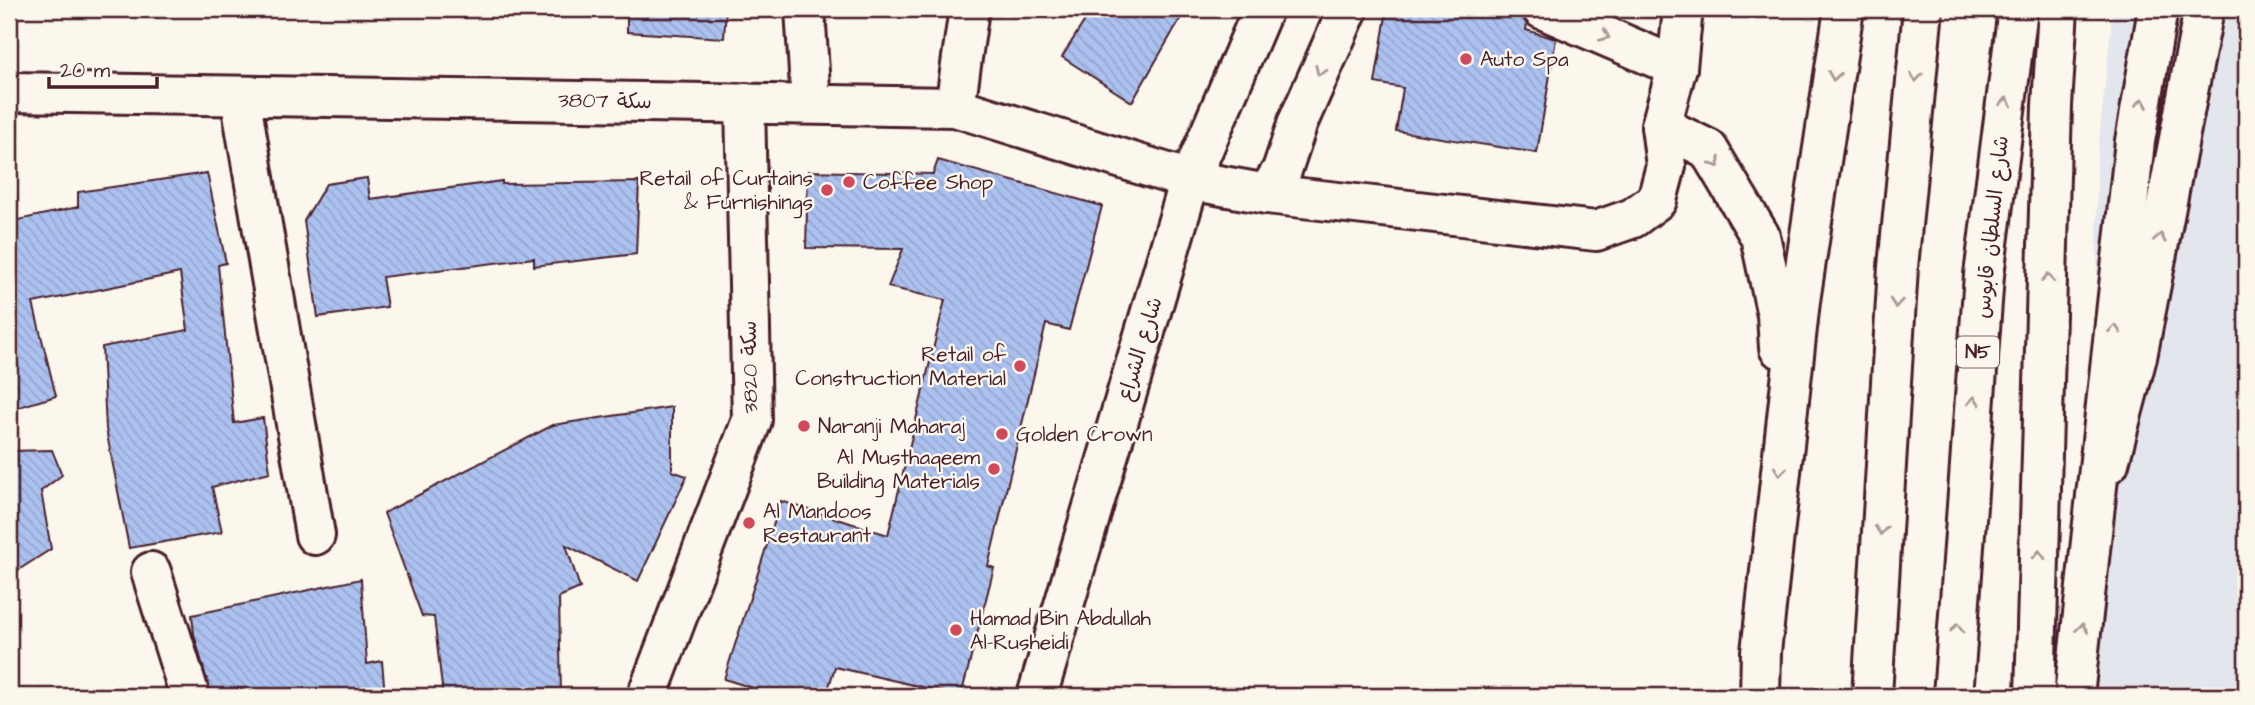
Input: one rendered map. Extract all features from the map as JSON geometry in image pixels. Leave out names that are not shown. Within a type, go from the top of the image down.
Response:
[{"type":"main road","points":[[805,9],[811,104]]},
{"type":"main road","points":[[955,107],[969,9]]},
{"type":"main road","name":"شارع الشراع","points":[[1037,696],[1190,180],[1263,9]]},
{"type":"main road","points":[[1267,194],[1282,170],[1298,122],[1348,9]]},
{"type":"main road","points":[[1542,9],[1677,67]]},
{"type":"main road","points":[[1684,9],[1677,67],[1661,126],[1708,149],[1760,236],[1777,315],[1784,433]]},
{"type":"main road","points":[[1760,696],[1784,433],[1806,262],[1844,9]]},
{"type":"main road","points":[[1871,696],[1897,281],[1923,9]]},
{"type":"main road","name":"شارع السلطان قابوس","points":[[1953,696],[1984,275],[2018,9]]},
{"type":"main road","points":[[2035,696],[2052,106],[2058,9]]},
{"type":"main road","points":[[2074,696],[2135,141],[2158,9]]},
{"type":"main road","points":[[2098,495],[2130,392],[2204,9]]},
{"type":"main road","name":"سكة 3807","points":[[9,92],[955,107],[1190,180],[1267,194],[1596,231],[1633,218],[1657,200],[1665,166],[1661,126]]},
{"type":"main road","points":[[240,96],[315,535]]},
{"type":"main road","name":"سكة 3820","points":[[647,696],[752,420],[745,103]]},
{"type":"main road","points":[[151,572],[190,696]]},
{"type":"shaded area","points":[[2113,9],[2246,9],[2246,696],[2096,696],[2097,159]]},
{"type":"building","points":[[627,9],[726,9],[724,38],[627,32]]},
{"type":"building","points":[[1092,9],[1186,9],[1132,102],[1062,57]]},
{"type":"building","name":"Auto Spa","points":[[1387,9],[1500,9],[1520,12],[1527,24],[1526,30],[1556,39],[1537,153],[1396,131],[1403,88],[1375,83]]},
{"type":"building","points":[[938,160],[1102,206],[1069,330],[1046,324],[988,566],[994,568],[961,696],[835,667],[826,696],[779,696],[724,679],[781,501],[888,535],[945,300],[888,287],[903,249],[806,248],[808,171],[933,174]]},
{"type":"building","points":[[207,173],[226,263],[218,265],[234,423],[263,418],[270,472],[212,487],[222,532],[129,548],[106,429],[102,347],[188,330],[180,273],[33,303],[56,396],[9,410],[9,222],[78,207],[78,192]]},
{"type":"building","points":[[367,178],[370,199],[502,181],[502,184],[639,182],[636,254],[534,266],[534,258],[382,277],[387,307],[318,317],[304,221],[326,184]]},
{"type":"building","points":[[672,407],[672,471],[687,476],[638,581],[566,545],[580,588],[559,597],[561,696],[443,696],[434,617],[422,616],[384,513],[553,425]]},
{"type":"building","points":[[52,450],[62,475],[41,491],[51,549],[9,576],[9,451]]},
{"type":"building","points":[[361,579],[367,664],[382,661],[385,696],[211,696],[194,634],[192,615]]},
{"type":"place","name":"Auto Spa","points":[[1466,59]]},
{"type":"place","name":"Coffee Shop","points":[[849,182]]},
{"type":"place","name":"Retail of Curtains & Furnishings","points":[[827,190]]},
{"type":"place","name":"Retail of Construction Material","points":[[1020,366]]},
{"type":"place","name":"Naranji Maharaj","points":[[804,426]]},
{"type":"place","name":"Golden Crown","points":[[1002,434]]},
{"type":"place","name":"Al Musthaqeem Building Materials","points":[[994,469]]},
{"type":"place","name":"Al Mandoos Restaurant","points":[[749,523]]},
{"type":"place","name":"Hamad Bin Abdullah Al-Rusheidi","points":[[956,630]]}]
